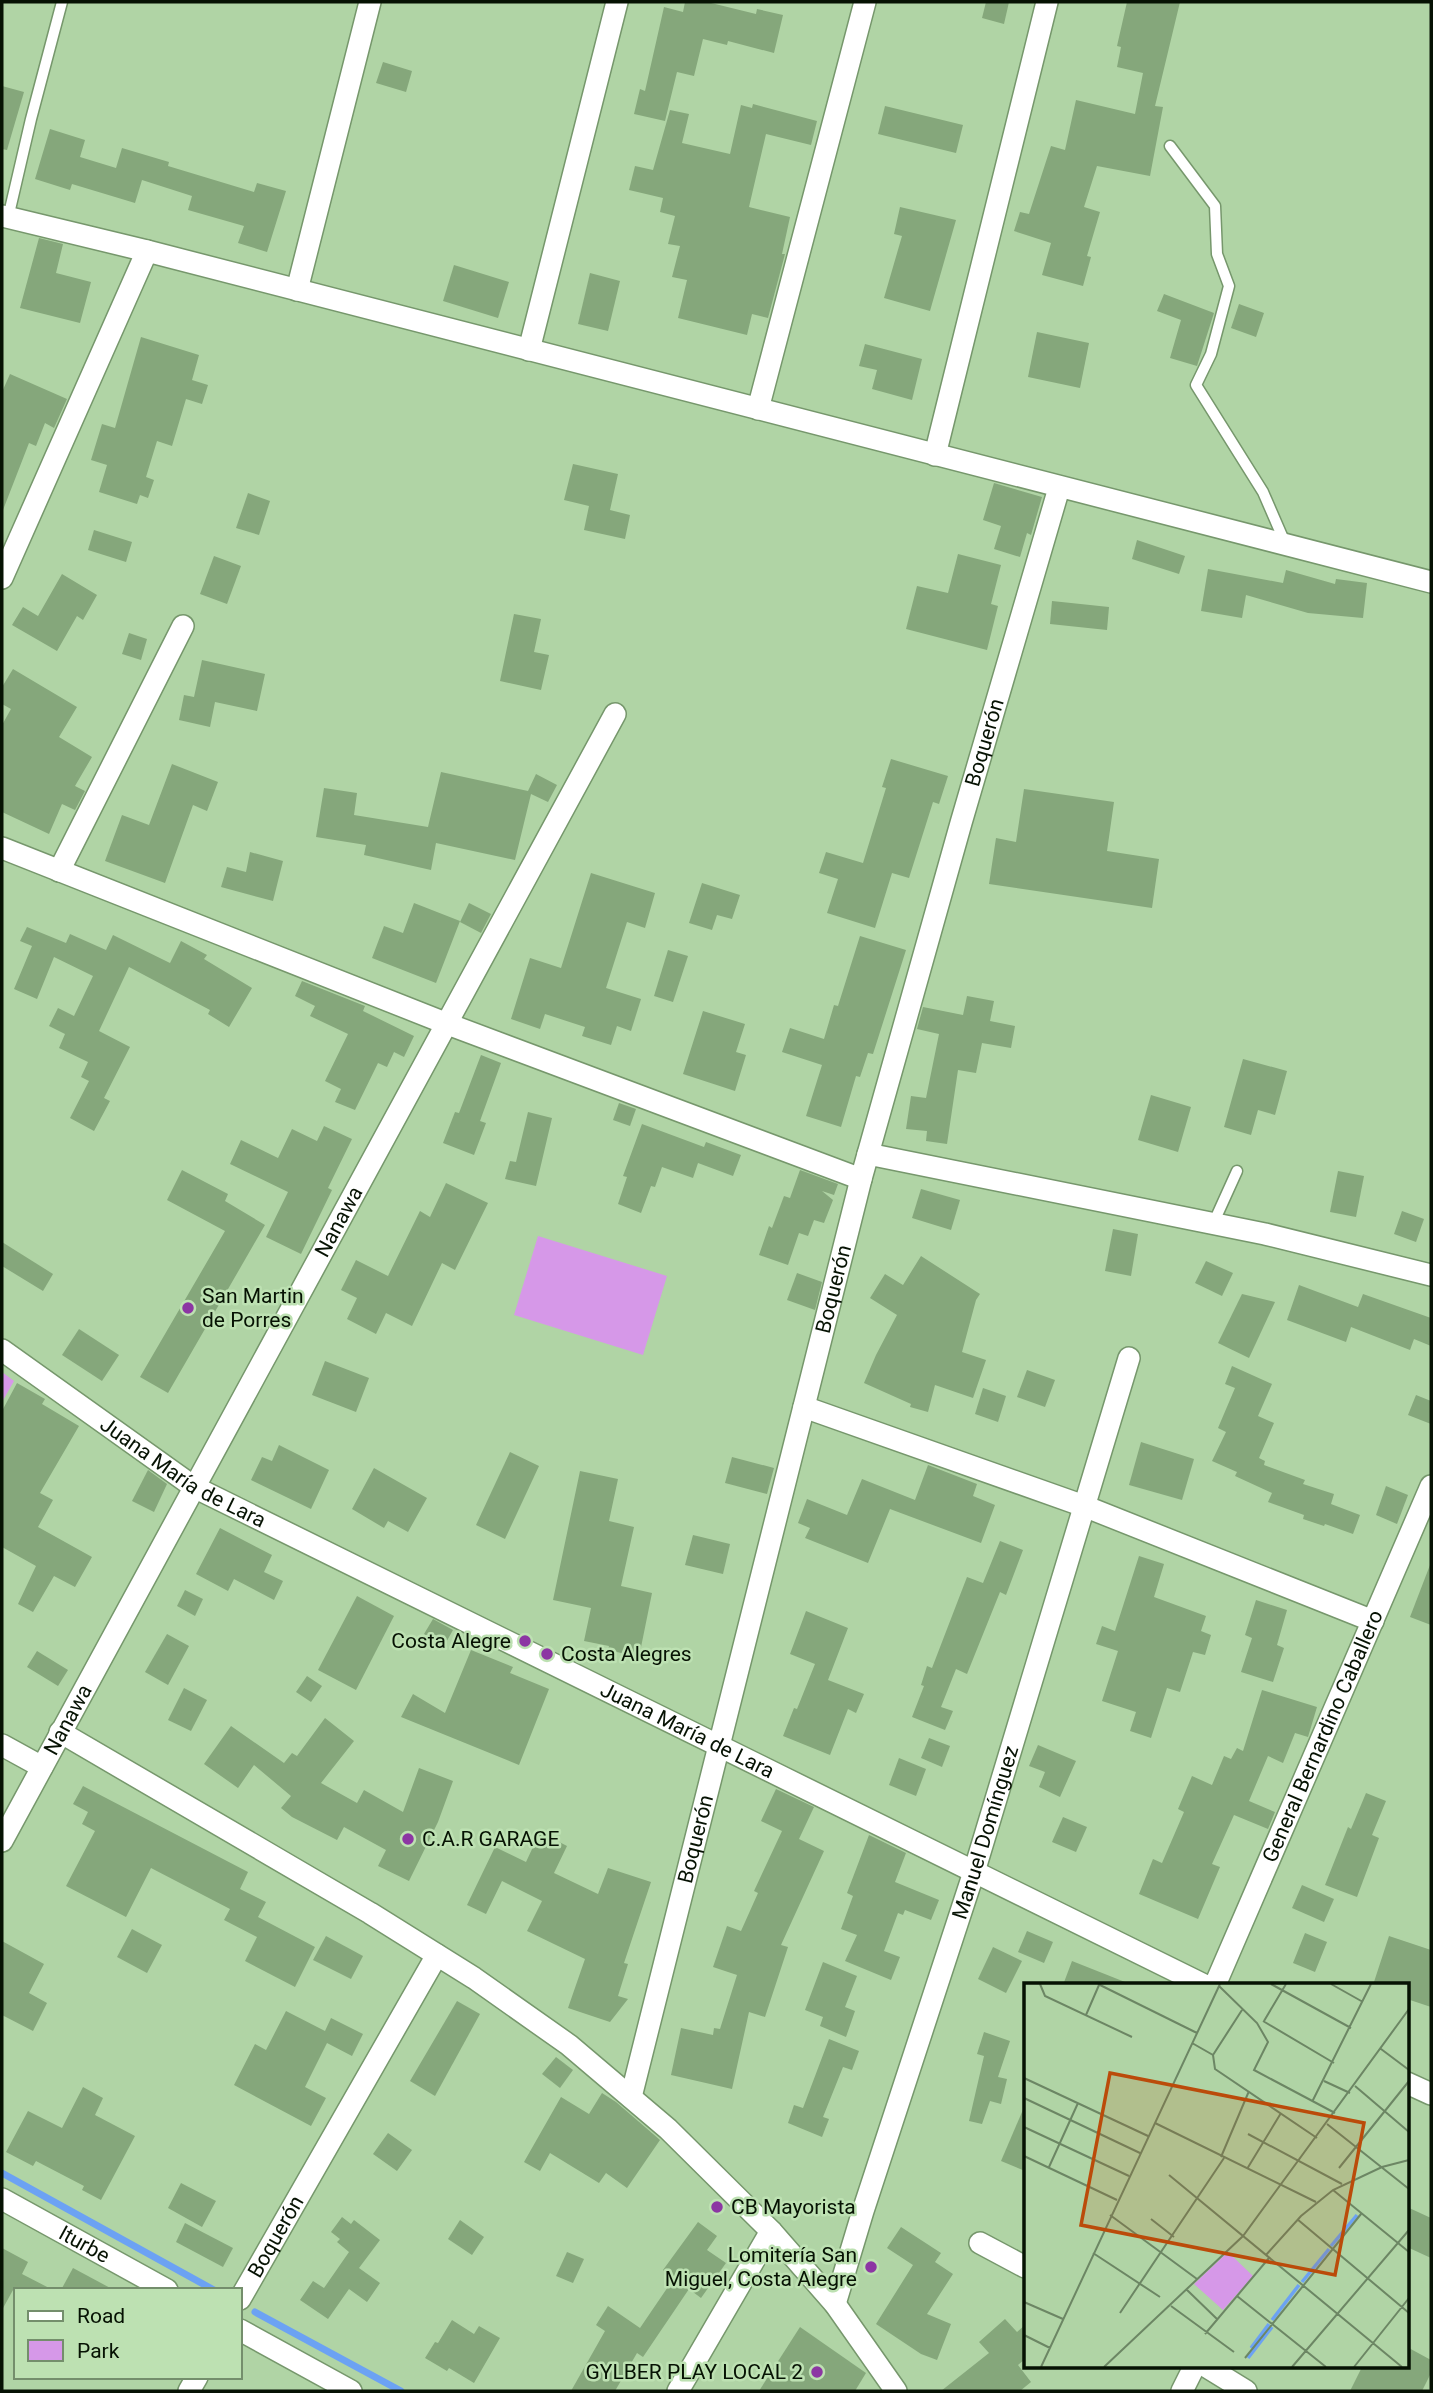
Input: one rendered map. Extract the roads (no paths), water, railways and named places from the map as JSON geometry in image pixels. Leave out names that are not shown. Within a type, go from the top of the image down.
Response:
[{"type":"street","points":[[297,289],[370,2]]},
{"type":"street","points":[[529,350],[617,2]]},
{"type":"street","points":[[758,409],[865,2]]},
{"type":"street","points":[[935,455],[1047,2]]},
{"type":"street","points":[[5,217],[297,289],[1431,582]]},
{"type":"street","points":[[2,578],[147,251]]},
{"type":"street","name":"Boquerón","points":[[631,2097],[861,1179],[1059,488]]},
{"type":"street","points":[[59,871],[183,626]]},
{"type":"street","name":"Nanawa","points":[[2,1841],[615,714]]},
{"type":"street","points":[[2,848],[445,1023],[861,1179]]},
{"type":"street","points":[[868,1154],[1213,1224],[1431,1275]]},
{"type":"street","name":"Juana María de Lara","points":[[2,1350],[194,1487],[1200,1983]]},
{"type":"street","name":"Manuel Domínguez","points":[[835,2304],[974,1872],[1129,1358]]},
{"type":"street","points":[[804,1407],[1084,1506],[1373,1621]]},
{"type":"street","name":"General Bernardino Caballero","points":[[1216,1983],[1431,1486]]},
{"type":"street","points":[[61,1732],[370,1913],[569,2045],[668,2129],[771,2231],[835,2304],[896,2391]]},
{"type":"street","points":[[2,1745],[42,1767]]},
{"type":"street","name":"Boquerón","points":[[242,2296],[437,1955]]},
{"type":"street","points":[[1408,2083],[1431,2094]]},
{"type":"street","name":"Iturbe","points":[[2,2199],[163,2288]]},
{"type":"street","points":[[678,2391],[771,2231]]},
{"type":"street","points":[[980,2243],[1024,2266]]},
{"type":"street","points":[[242,2331],[351,2391]]},
{"type":"street","points":[[1182,2391],[1194,2368]]},
{"type":"street","points":[[1209,2368],[1246,2391]]},
{"type":"lane","points":[[5,217],[62,2]]},
{"type":"lane","points":[[1170,146],[1215,206],[1217,254],[1229,286],[1211,354],[1196,386],[1262,492],[1286,545]]},
{"type":"lane","points":[[1213,1224],[1237,1171]]},
{"type":"waterway","points":[[2,2173],[210,2288]]},
{"type":"waterway","points":[[255,2312],[401,2391]]},
{"type":"place","name":"San Martin de Porres","points":[[188,1308]]},
{"type":"place","name":"Costa Alegre","points":[[525,1641]]},
{"type":"place","name":"Costa Alegres","points":[[547,1654]]},
{"type":"place","name":"C.A.R GARAGE","points":[[408,1839]]},
{"type":"place","name":"CB Mayorista","points":[[717,2207]]},
{"type":"place","name":"Lomitería San Miguel, Costa Alegre","points":[[871,2267]]},
{"type":"place","name":"GYLBER PLAY LOCAL 2","points":[[817,2372]]}]
